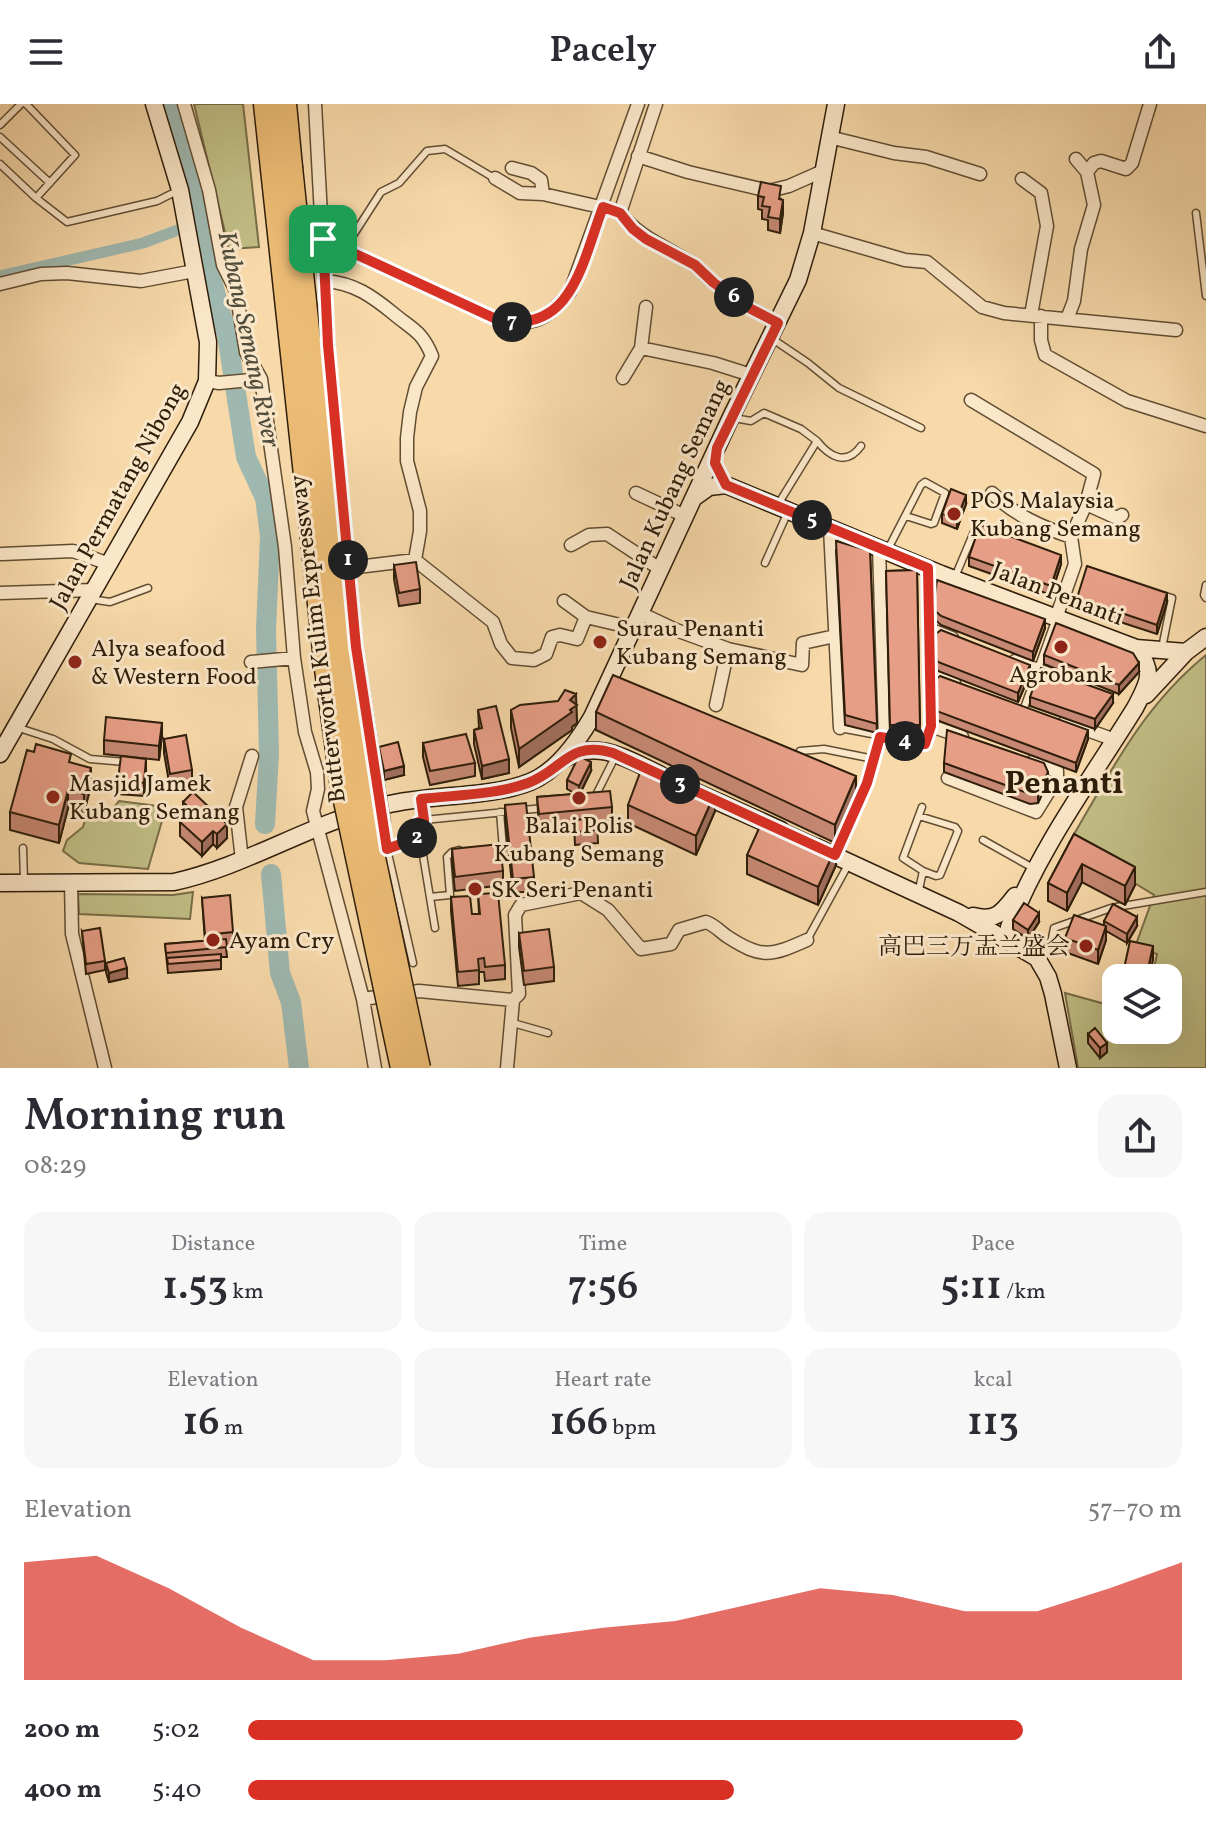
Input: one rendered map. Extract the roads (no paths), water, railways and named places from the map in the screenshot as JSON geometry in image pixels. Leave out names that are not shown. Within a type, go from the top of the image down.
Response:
[{"type":"highway","name":"Butterworth Kulim Expressway","points":[[265,104],[282,168],[356,768],[419,1068]]},
{"type":"highway","name":"Butterworth Kulim Expressway","points":[[285,104],[282,168],[335,740],[352,839],[402,1068]]},
{"type":"main road","name":"Jalan Permatang Nibong","points":[[0,754],[213,382],[180,190],[154,104]]},
{"type":"main road","name":"Jalan Kubang Semang","points":[[0,883],[174,882],[200,876],[385,805],[509,788],[530,782],[557,764],[592,717],[798,280],[812,233],[836,104]]},
{"type":"main road","points":[[693,498],[709,487],[726,485],[715,463],[717,448]]},
{"type":"main road","name":"Jalan Penanti","points":[[726,485],[955,579],[1136,648],[1148,668],[1149,681],[1036,870],[1009,927],[1020,947]]},
{"type":"main road","points":[[1135,708],[1186,652],[1206,637]]},
{"type":"main road","points":[[1136,648],[1186,652]]},
{"type":"main road","points":[[592,717],[593,729],[615,754]]},
{"type":"main road","points":[[557,764],[584,749],[615,754],[959,913],[1020,947],[1037,958],[1048,977],[1068,1068]]},
{"type":"main road","name":"Jalan Penanti","points":[[959,913],[996,918],[1036,870]]},
{"type":"street","points":[[184,104],[209,190],[223,265],[236,291],[246,352],[257,379],[285,547],[288,659],[317,772],[314,830],[363,999],[375,1068]]},
{"type":"street","points":[[315,104],[328,345],[356,647],[384,824]]},
{"type":"street","points":[[323,239],[496,319],[517,324],[551,314],[570,292],[638,104]]},
{"type":"street","points":[[620,213],[656,104]]},
{"type":"street","points":[[1087,172],[1094,163],[1101,161],[1126,169],[1132,163],[1150,104]]},
{"type":"street","points":[[829,137],[894,153],[926,157],[980,174]]},
{"type":"street","points":[[638,156],[703,176],[769,191],[823,171]]},
{"type":"street","points":[[1067,319],[1074,301],[1081,249],[1094,205],[1087,172],[1076,159]]},
{"type":"street","points":[[512,168],[531,173],[541,180],[543,194]]},
{"type":"street","points":[[495,178],[520,193],[543,194],[620,213],[646,239],[695,265],[774,330]]},
{"type":"street","points":[[1022,179],[1041,193],[1047,215],[1036,316],[1045,355],[1127,401],[1206,426]]},
{"type":"street","points":[[812,233],[905,260],[927,262],[982,307],[1036,316],[1176,330]]},
{"type":"street","points":[[0,284],[41,274],[67,273],[141,281],[194,271]]},
{"type":"street","points":[[325,281],[348,284],[381,302],[418,329],[432,356],[416,387],[407,438],[407,461],[420,511],[415,560]]},
{"type":"street","points":[[623,378],[641,348],[646,307]]},
{"type":"street","points":[[641,348],[713,363],[751,375]]},
{"type":"street","points":[[213,382],[257,379]]},
{"type":"street","points":[[971,400],[1094,474],[1086,504],[1071,537],[1075,564],[1056,618]]},
{"type":"street","points":[[636,493],[685,516]]},
{"type":"street","points":[[992,493],[1008,509],[1047,529],[1071,537]]},
{"type":"street","points":[[1086,504],[1107,516],[1117,518],[1122,515]]},
{"type":"street","points":[[830,528],[840,728]]},
{"type":"street","points":[[571,545],[589,535],[607,534],[660,569]]},
{"type":"street","points":[[882,738],[883,550]]},
{"type":"street","points":[[2,554],[73,551],[109,564]]},
{"type":"street","points":[[349,568],[415,560],[493,622],[501,644],[512,658],[534,660],[546,654],[552,637],[560,635],[577,639],[586,617]]},
{"type":"street","points":[[925,744],[931,726],[928,568]]},
{"type":"street","points":[[0,593],[92,594]]},
{"type":"street","points":[[564,601],[586,617],[636,621],[676,630],[728,649],[802,665],[803,643],[835,636]]},
{"type":"street","points":[[929,629],[970,644]]},
{"type":"street","points":[[716,705],[728,649]]},
{"type":"street","points":[[997,655],[1064,680]]},
{"type":"street","points":[[254,662],[288,659]]},
{"type":"street","points":[[930,674],[970,689]]},
{"type":"street","points":[[1011,703],[1030,710]]},
{"type":"street","points":[[1050,717],[1115,740]]},
{"type":"street","points":[[931,726],[973,741]]},
{"type":"street","points":[[246,859],[236,807],[252,756]]},
{"type":"street","points":[[948,778],[1036,812],[1057,778],[1057,771],[1015,756]]},
{"type":"street","points":[[71,882],[72,934],[104,1067]]},
{"type":"street","points":[[507,1068],[513,1000],[519,994],[515,915],[521,905],[581,893],[608,910],[641,949],[671,944],[679,930],[706,922],[747,948],[763,953],[776,954],[807,940]]},
{"type":"street","points":[[363,999],[419,991],[513,1000]]},
{"type":"lane","points":[[0,125],[24,104],[75,155],[36,198]]},
{"type":"lane","points":[[0,137],[50,183]]},
{"type":"lane","points":[[345,248],[381,192],[399,183],[427,151],[445,149],[495,178]]},
{"type":"lane","points":[[0,164],[67,222],[157,201],[180,190]]},
{"type":"lane","points":[[1196,213],[1204,257],[1206,296]]},
{"type":"lane","points":[[774,330],[839,388],[921,428]]},
{"type":"lane","points":[[731,417],[751,421],[764,413],[801,429],[817,441],[829,456],[842,458],[856,452],[861,446]]},
{"type":"lane","points":[[765,563],[783,508],[817,441]]},
{"type":"lane","points":[[883,550],[906,516],[921,485],[925,482],[945,493],[934,523],[906,516]]},
{"type":"lane","points":[[955,579],[976,527],[990,533]]},
{"type":"lane","points":[[1061,559],[1089,569]]},
{"type":"lane","points":[[1206,585],[1206,598]]},
{"type":"lane","points":[[92,594],[110,602],[148,588]]},
{"type":"lane","points":[[1158,593],[1172,598],[1161,651]]},
{"type":"lane","points":[[1030,710],[1038,670],[1056,618]]},
{"type":"lane","points":[[15,727],[53,739],[90,759],[136,763]]},
{"type":"lane","points":[[840,728],[925,744]]},
{"type":"lane","points":[[807,940],[842,859],[882,738]]},
{"type":"lane","points":[[800,751],[824,749],[874,759]]},
{"type":"lane","points":[[591,804],[615,754]]},
{"type":"lane","points":[[421,799],[424,820]]},
{"type":"lane","points":[[919,816],[955,827],[958,831],[940,875],[923,871],[903,858],[922,807]]},
{"type":"lane","points":[[435,928],[419,822],[545,808]]},
{"type":"lane","points":[[500,812],[503,849]]},
{"type":"lane","points":[[384,824],[413,963]]},
{"type":"lane","points":[[387,849],[420,837]]},
{"type":"lane","points":[[983,840],[1036,870]]},
{"type":"lane","points":[[23,848],[24,883]]},
{"type":"lane","points":[[455,903],[451,901],[447,857],[452,852],[465,849]]},
{"type":"lane","points":[[918,894],[923,871]]},
{"type":"lane","points":[[1037,958],[1050,948],[1054,928],[1111,908],[1206,892]]},
{"type":"lane","points":[[430,897],[450,895]]},
{"type":"lane","points":[[513,1023],[548,1033]]},
{"type":"waterway","name":"Kubang Semang River","points":[[171,104],[190,167],[210,274],[227,335],[246,457],[265,498],[270,536],[266,630],[269,754],[265,824]]},
{"type":"waterway","points":[[0,276],[143,243],[202,221]]},
{"type":"waterway","name":"Kubang Semang River","points":[[271,874],[280,973],[291,1002],[299,1068]]},
{"type":"place","name":"POS Malaysia Kubang Semang","points":[[954,514]]},
{"type":"place","name":"Surau Penanti Kubang Semang","points":[[600,642]]},
{"type":"place","name":"Agrobank","points":[[1061,647]]},
{"type":"place","name":"Alya seafood & Western Food","points":[[75,662]]},
{"type":"place","name":"Masjid Jamek Kubang Semang","points":[[53,797]]},
{"type":"place","name":"Balai Polis Kubang Semang","points":[[579,798]]},
{"type":"place","name":"SK Seri Penanti","points":[[475,889]]},
{"type":"place","name":"Ayam Cry","points":[[213,940]]},
{"type":"place","name":"高巴三万盂兰盛会","points":[[1086,946]]},
{"type":"district","name":"Penanti","points":[[1064,782]]}]
